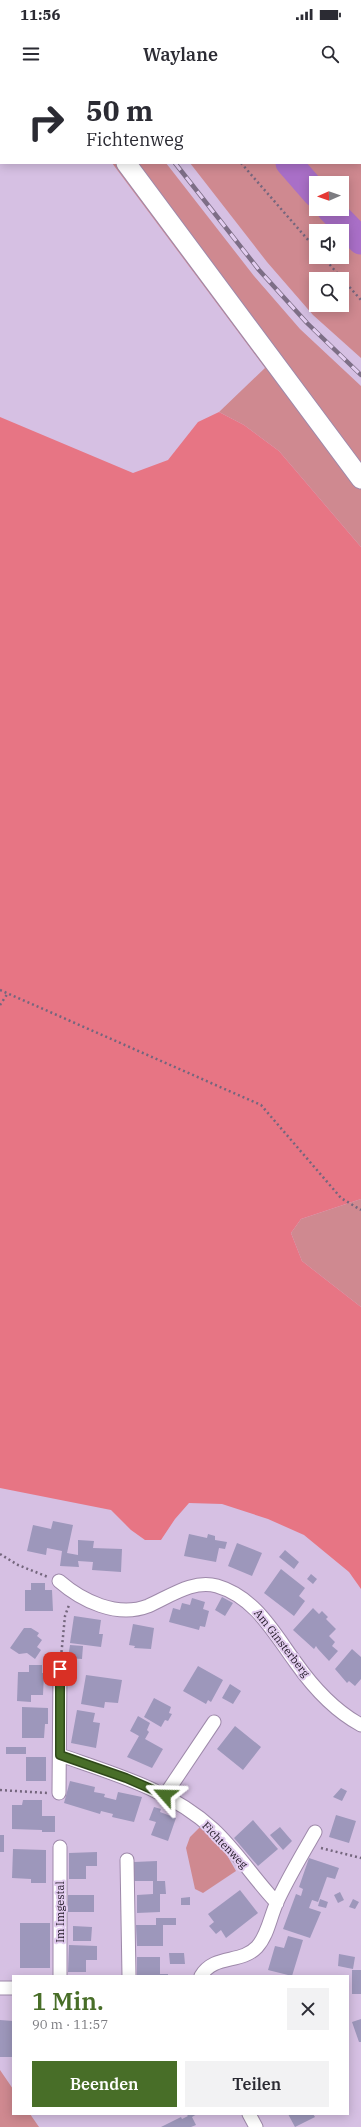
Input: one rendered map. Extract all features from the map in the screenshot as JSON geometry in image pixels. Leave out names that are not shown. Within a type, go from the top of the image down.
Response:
[{"type":"main road","points":[[127,164],[361,479]]},
{"type":"street","name":"Am Ginsterberg","points":[[59,1581],[73,1594],[92,1603],[123,1609],[147,1606],[184,1589],[198,1586],[215,1586],[231,1592],[254,1607],[297,1664],[324,1696],[339,1711],[361,1725]]},
{"type":"street","points":[[59,1793],[60,1669]]},
{"type":"street","points":[[165,1795],[214,1722]]},
{"type":"street","name":"Fichtenweg","points":[[60,1755],[126,1778],[165,1795],[212,1828],[236,1853],[277,1903]]},
{"type":"street","points":[[202,1975],[207,1967],[214,1963],[247,1954],[257,1947],[264,1935],[277,1903],[315,1832]]},
{"type":"street","name":"Im Imgestal","points":[[60,1847],[60,1975]]},
{"type":"street","points":[[127,1860],[129,1975]]},
{"type":"street","points":[[0,1988],[12,1988]]},
{"type":"street","points":[[250,2115],[256,2127]]},
{"type":"path","points":[[242,164],[309,241]]},
{"type":"path","points":[[329,264],[361,300]]},
{"type":"path","points":[[0,990],[261,1105],[341,1198],[361,1210]]},
{"type":"path","points":[[0,1005],[8,993]]},
{"type":"path","points":[[0,1554],[18,1565],[59,1581]]},
{"type":"path","points":[[60,1669],[66,1616],[73,1594]]},
{"type":"path","points":[[0,1790],[59,1793]]},
{"type":"path","points":[[308,1843],[361,1858]]},
{"type":"shaded area","points":[[113,164],[167,164],[254,276],[300,329],[361,386],[361,547],[279,451],[244,425],[219,412],[265,368]]},
{"type":"shaded area","points":[[191,164],[361,164],[361,358],[310,312],[349,312],[349,272],[309,272],[309,310],[267,262]]},
{"type":"shaded area","points":[[219,412],[244,425],[279,451],[361,547],[361,1199],[301,1219],[291,1233],[302,1261],[361,1307],[361,1589],[349,1572],[304,1535],[268,1519],[222,1504],[189,1503],[175,1519],[161,1540],[145,1540],[131,1530],[111,1510],[0,1488],[0,417],[133,473],[168,460],[198,422]]},
{"type":"shaded area","points":[[361,1199],[361,1307],[302,1261],[291,1233],[301,1219]]},
{"type":"shaded area","points":[[200,1827],[224,1850],[236,1871],[203,1893],[195,1889],[186,1848],[190,1837]]},
{"type":"shaded area","points":[[0,2070],[12,2088],[12,2115],[31,2115],[39,2127],[0,2127]]},
{"type":"building","points":[[53,1521],[73,1525],[67,1553],[78,1555],[78,1540],[94,1541],[93,1548],[122,1549],[121,1572],[92,1570],[93,1562],[78,1561],[79,1567],[60,1566],[62,1551],[47,1548],[46,1555],[27,1551],[33,1525],[51,1529]]},
{"type":"building","points":[[189,1534],[207,1538],[208,1534],[215,1536],[215,1540],[227,1542],[225,1549],[219,1548],[216,1562],[184,1556]]},
{"type":"building","points":[[237,1543],[262,1553],[252,1576],[228,1566]]},
{"type":"building","points":[[285,1550],[299,1562],[294,1569],[279,1557]]},
{"type":"building","points":[[281,1569],[305,1588],[299,1596],[305,1601],[294,1616],[264,1593]]},
{"type":"building","points":[[311,1574],[317,1579],[313,1584],[307,1579]]},
{"type":"building","points":[[31,1583],[45,1583],[45,1590],[52,1590],[53,1611],[25,1611],[25,1590],[31,1590]]},
{"type":"building","points":[[222,1597],[233,1603],[225,1616],[215,1610]]},
{"type":"building","points":[[192,1598],[205,1602],[203,1609],[209,1611],[205,1627],[200,1626],[199,1630],[169,1622],[173,1608],[180,1610],[182,1603],[190,1605]]},
{"type":"building","points":[[313,1608],[319,1614],[322,1611],[328,1617],[326,1619],[336,1629],[329,1636],[335,1642],[332,1646],[338,1651],[329,1661],[316,1646],[314,1649],[293,1630]]},
{"type":"building","points":[[74,1616],[101,1620],[99,1634],[103,1634],[101,1647],[70,1643]]},
{"type":"building","points":[[133,1624],[154,1628],[151,1649],[134,1648],[135,1646],[129,1645]]},
{"type":"building","points":[[24,1628],[31,1628],[39,1633],[37,1636],[42,1640],[37,1647],[41,1650],[35,1659],[27,1653],[19,1654],[10,1648]]},
{"type":"building","points":[[70,1645],[83,1646],[82,1659],[68,1658]]},
{"type":"building","points":[[352,1649],[361,1657],[361,1679],[355,1686],[349,1681],[347,1683],[335,1669]]},
{"type":"building","points":[[29,1665],[42,1665],[42,1673],[44,1673],[43,1695],[31,1695],[31,1702],[17,1701],[18,1672],[29,1672]]},
{"type":"building","points":[[198,1666],[223,1680],[211,1702],[208,1700],[206,1704],[183,1691]]},
{"type":"building","points":[[86,1675],[122,1680],[118,1703],[105,1702],[104,1708],[81,1704]]},
{"type":"building","points":[[230,1684],[241,1691],[233,1704],[222,1698]]},
{"type":"building","points":[[154,1698],[171,1707],[169,1713],[172,1714],[168,1721],[165,1720],[161,1727],[144,1717]]},
{"type":"building","points":[[22,1707],[48,1708],[48,1724],[45,1724],[44,1738],[22,1738]]},
{"type":"building","points":[[77,1710],[95,1713],[93,1722],[100,1723],[96,1748],[71,1743]]},
{"type":"building","points":[[138,1716],[150,1723],[147,1730],[149,1732],[145,1739],[163,1749],[152,1768],[127,1757],[139,1736],[130,1731]]},
{"type":"building","points":[[235,1726],[261,1747],[243,1770],[217,1749]]},
{"type":"building","points":[[6,1747],[26,1747],[26,1754],[6,1754]]},
{"type":"building","points":[[26,1757],[46,1757],[46,1781],[26,1781]]},
{"type":"building","points":[[70,1781],[95,1787],[94,1792],[105,1794],[104,1797],[116,1800],[118,1792],[142,1797],[134,1822],[112,1817],[113,1814],[101,1811],[100,1814],[64,1803]]},
{"type":"building","points":[[341,1788],[347,1791],[342,1801],[333,1797]]},
{"type":"building","points":[[23,1800],[42,1800],[42,1816],[55,1816],[55,1832],[12,1829],[12,1805],[22,1805]]},
{"type":"building","points":[[154,1807],[161,1809],[160,1812],[176,1818],[168,1841],[151,1835],[156,1822],[149,1820]]},
{"type":"building","points":[[336,1815],[356,1821],[349,1843],[329,1837]]},
{"type":"building","points":[[253,1820],[278,1849],[258,1866],[234,1838]]},
{"type":"building","points":[[280,1827],[292,1841],[283,1850],[270,1835]]},
{"type":"building","points":[[0,1835],[4,1835],[4,1852],[0,1852]]},
{"type":"building","points":[[13,1849],[46,1850],[46,1883],[31,1883],[31,1879],[12,1878]]},
{"type":"building","points":[[97,1852],[97,1866],[86,1866],[86,1879],[69,1879],[69,1853]]},
{"type":"building","points":[[309,1858],[339,1868],[335,1879],[327,1877],[318,1902],[312,1900],[309,1908],[321,1912],[310,1938],[283,1929],[296,1894],[301,1896],[303,1889],[299,1887]]},
{"type":"building","points":[[157,1861],[157,1881],[165,1881],[166,1894],[160,1894],[160,1912],[137,1913],[137,1895],[153,1894],[153,1881],[134,1881],[134,1862]]},
{"type":"building","points":[[240,1890],[258,1913],[226,1938],[221,1930],[216,1934],[209,1926],[214,1922],[208,1914]]},
{"type":"building","points":[[340,1892],[344,1900],[338,1903],[334,1895]]},
{"type":"building","points":[[68,1895],[94,1895],[94,1912],[68,1912]]},
{"type":"building","points":[[190,1897],[190,1905],[181,1905],[181,1898]]},
{"type":"building","points":[[320,1899],[328,1902],[326,1908],[318,1906]]},
{"type":"building","points":[[353,1899],[359,1902],[355,1909],[349,1907]]},
{"type":"building","points":[[156,1918],[176,1918],[176,1925],[163,1925],[163,1946],[137,1946],[136,1925],[156,1925]]},
{"type":"building","points":[[20,1923],[50,1923],[50,1968],[20,1968]]},
{"type":"building","points":[[73,1926],[92,1927],[91,1941],[73,1941]]},
{"type":"building","points":[[288,1936],[303,1940],[292,1975],[268,1970],[275,1946],[284,1948]]},
{"type":"building","points":[[69,1945],[97,1946],[97,1960],[86,1960],[86,1972],[68,1972]]},
{"type":"building","points":[[169,1953],[184,1953],[185,1964],[170,1964]]},
{"type":"building","points":[[339,1954],[355,1957],[353,1969],[338,1966]]},
{"type":"building","points":[[137,1957],[160,1957],[160,1974],[168,1974],[168,1975],[137,1975]]},
{"type":"building","points":[[352,1970],[361,1970],[361,1994],[352,1994]]},
{"type":"building","points":[[361,2019],[361,2042],[359,2042],[352,2022]]},
{"type":"building","points":[[0,2020],[12,2021],[12,2057],[0,2057]]},
{"type":"building","points":[[187,2115],[195,2115],[192,2117],[196,2125],[191,2127],[161,2127],[181,2117],[182,2119],[188,2116]]},
{"type":"building","points":[[289,2115],[314,2115],[315,2117],[295,2127]]},
{"type":"waterway","points":[[290,164],[309,186]]},
{"type":"waterway","points":[[337,216],[361,241]]},
{"type":"railway","points":[[176,164],[259,270],[307,323],[361,375]]},
{"type":"route","points":[[60,1669],[60,1755],[126,1778],[165,1795]]}]
